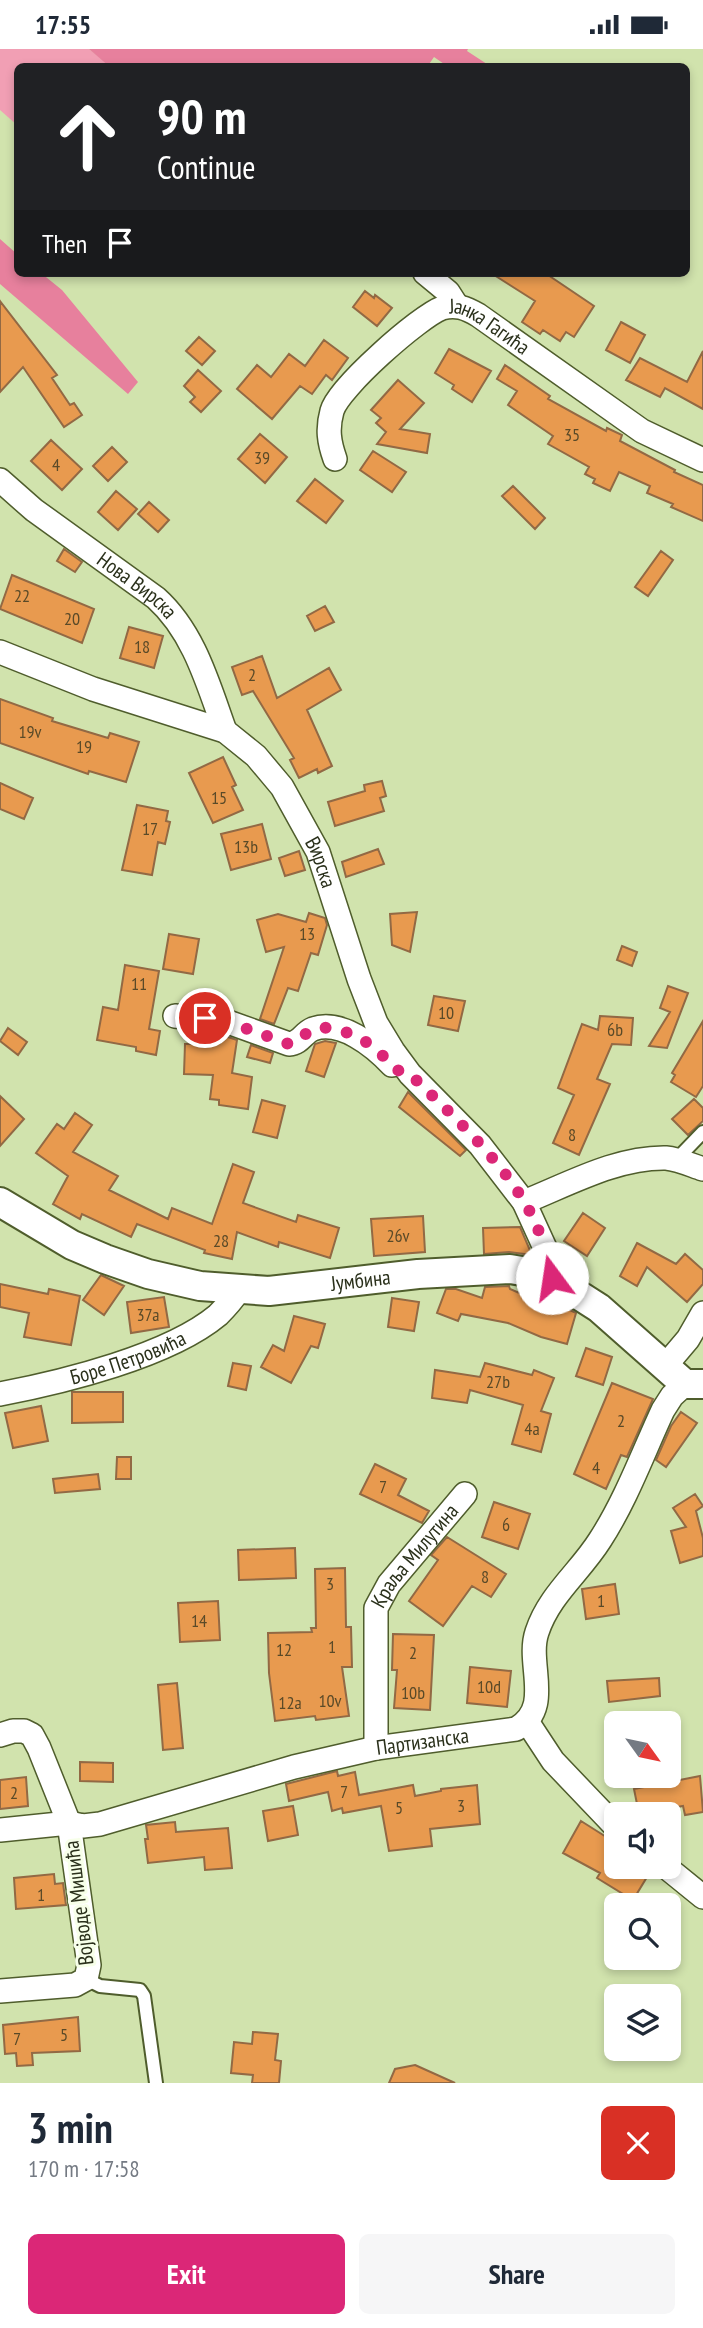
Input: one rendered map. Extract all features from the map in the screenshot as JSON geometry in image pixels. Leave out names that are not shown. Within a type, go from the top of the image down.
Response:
[{"type":"street","points":[[430,277],[448,292],[457,306]]},
{"type":"street","name":"Јанка Гагића","points":[[335,459],[328,439],[332,410],[338,397],[378,356],[439,309],[457,306],[478,315],[642,431],[703,460]]},
{"type":"street","name":"Нова Вирска","points":[[0,480],[34,510],[170,611],[199,661],[225,731]]},
{"type":"street","name":"Вирска","points":[[0,652],[93,689],[225,731],[256,756],[282,787],[318,852],[376,1023],[410,1074],[480,1145],[524,1202],[545,1248],[552,1278]]},
{"type":"street","points":[[175,1016],[228,1022],[289,1044],[299,1041],[307,1032],[316,1028],[345,1032],[366,1041],[396,1070],[410,1074]]},
{"type":"street","points":[[524,1202],[607,1168],[645,1160],[676,1160],[703,1169]]},
{"type":"street","name":"Јумбина","points":[[0,1202],[72,1245],[105,1259],[169,1280],[239,1290],[269,1291],[418,1274],[510,1269],[534,1273],[552,1278],[599,1308],[685,1378]]},
{"type":"street","name":"Боре Петровића","points":[[0,1394],[63,1381],[181,1338],[216,1316],[239,1290]]},
{"type":"street","points":[[604,1814],[553,1761],[528,1723],[537,1693],[533,1643],[553,1598],[595,1549],[611,1523],[663,1410],[685,1378],[688,1339],[703,1313]]},
{"type":"street","name":"Краља Милутина","points":[[376,1748],[376,1608],[389,1584],[465,1494]]},
{"type":"street","name":"Партизанска","points":[[0,1830],[69,1823],[83,1826],[100,1824],[294,1767],[376,1748],[516,1729],[528,1723]]},
{"type":"street","points":[[0,1735],[13,1731],[24,1731],[32,1735],[69,1823]]},
{"type":"street","name":"Војводе Мишића","points":[[0,1991],[75,1985],[86,1979],[89,1965],[69,1823]]},
{"type":"street","points":[[681,1879],[703,1897]]},
{"type":"lane","points":[[676,1160],[703,1132]]},
{"type":"lane","points":[[86,1979],[100,1986],[140,1990],[144,1996],[156,2083]]},
{"type":"shaded area","points":[[0,49],[89,49],[106,63],[14,63],[14,122],[0,110]]},
{"type":"shaded area","points":[[89,49],[468,49],[467,51],[485,63],[443,63],[434,57],[430,63],[105,63]]},
{"type":"shaded area","points":[[0,239],[14,251],[14,277],[46,277],[62,290],[138,382],[128,394],[0,284]]},
{"type":"building","points":[[497,277],[551,277],[594,306],[574,337],[566,332],[560,341],[543,330],[540,334],[522,322],[535,301]]},
{"type":"building","points":[[365,291],[392,308],[377,326],[353,307]]},
{"type":"building","points":[[0,301],[57,375],[52,378],[70,405],[74,403],[82,415],[64,427],[23,367],[0,392]]},
{"type":"building","points":[[621,322],[645,335],[630,363],[606,350]]},
{"type":"building","points":[[199,337],[215,351],[202,365],[186,351]]},
{"type":"building","points":[[324,340],[348,358],[332,380],[326,375],[312,394],[300,386],[272,419],[237,389],[257,365],[271,377],[289,354],[305,366]]},
{"type":"building","points":[[449,349],[491,371],[472,402],[452,389],[454,385],[435,373]]},
{"type":"building","points":[[703,351],[703,409],[665,388],[660,397],[626,380],[640,358],[687,382]]},
{"type":"building","points":[[505,365],[550,396],[548,399],[606,431],[607,428],[622,435],[620,441],[703,485],[703,521],[647,493],[650,486],[619,472],[610,491],[593,483],[595,479],[585,474],[589,467],[548,444],[553,436],[508,405],[517,391],[497,379]]},
{"type":"building","points":[[198,370],[221,391],[201,412],[190,402],[195,397],[184,386]]},
{"type":"building","points":[[398,380],[424,403],[400,429],[430,434],[427,453],[377,444],[386,432],[376,423],[381,418],[371,410]]},
{"type":"building","points":[[260,434],[287,457],[265,483],[238,459]]},
{"type":"building","points":[[51,440],[82,469],[62,490],[31,461]]},
{"type":"building","points":[[112,447],[127,462],[108,481],[93,466]]},
{"type":"building","points":[[373,451],[406,472],[392,492],[360,470]]},
{"type":"building","points":[[315,479],[343,501],[326,523],[297,501]]},
{"type":"building","points":[[513,486],[545,518],[535,529],[502,496]]},
{"type":"building","points":[[116,491],[137,509],[118,530],[98,512]]},
{"type":"building","points":[[149,502],[169,520],[158,532],[138,514]]},
{"type":"building","points":[[64,549],[82,562],[75,572],[57,561]]},
{"type":"building","points":[[661,551],[673,560],[648,596],[635,587]]},
{"type":"building","points":[[12,575],[94,609],[82,643],[0,609]]},
{"type":"building","points":[[325,606],[334,622],[315,631],[307,616]]},
{"type":"building","points":[[129,627],[163,636],[154,668],[120,658]]},
{"type":"building","points":[[262,656],[277,698],[329,668],[341,690],[307,710],[332,766],[318,773],[317,769],[299,778],[290,760],[294,758],[253,691],[242,695],[232,667]]},
{"type":"building","points":[[0,699],[53,718],[52,721],[108,738],[110,733],[139,742],[126,782],[89,771],[88,774],[0,743]]},
{"type":"building","points":[[223,757],[236,785],[232,787],[243,810],[213,823],[189,773]]},
{"type":"building","points":[[382,781],[386,796],[380,798],[384,811],[335,826],[328,802],[365,791],[364,785]]},
{"type":"building","points":[[0,783],[33,798],[24,819],[0,809]]},
{"type":"building","points":[[137,805],[168,811],[166,821],[170,822],[165,844],[158,842],[152,875],[122,870]]},
{"type":"building","points":[[262,824],[271,859],[231,870],[221,834]]},
{"type":"building","points":[[378,849],[384,864],[346,877],[342,862]]},
{"type":"building","points":[[299,851],[305,870],[285,876],[279,858]]},
{"type":"building","points":[[417,912],[410,952],[392,945],[390,914]]},
{"type":"building","points":[[309,913],[325,918],[327,925],[318,955],[311,953],[298,991],[288,988],[274,1024],[260,1019],[284,947],[266,952],[257,920],[278,914],[306,922]]},
{"type":"building","points":[[169,934],[199,939],[193,974],[163,969]]},
{"type":"building","points":[[622,946],[637,952],[632,966],[617,960]]},
{"type":"building","points":[[125,965],[159,971],[149,1029],[160,1031],[156,1055],[136,1051],[136,1047],[97,1040],[103,1007],[118,1010]]},
{"type":"building","points":[[668,986],[688,993],[667,1048],[649,1046],[670,1012],[660,1008]]},
{"type":"building","points":[[434,996],[465,1001],[458,1031],[428,1025]]},
{"type":"building","points":[[600,1016],[633,1018],[631,1045],[612,1044],[597,1079],[610,1084],[579,1155],[553,1143],[574,1095],[558,1088],[582,1024],[598,1030]]},
{"type":"building","points":[[703,1021],[703,1086],[696,1097],[671,1082],[675,1075],[672,1073]]},
{"type":"building","points":[[8,1028],[27,1042],[18,1055],[0,1041]]},
{"type":"building","points":[[222,1035],[237,1040],[232,1073],[252,1077],[248,1109],[219,1105],[219,1100],[210,1099],[213,1075],[184,1074],[185,1044],[220,1043]]},
{"type":"building","points":[[325,1041],[336,1043],[324,1077],[306,1071],[315,1044]]},
{"type":"building","points":[[251,1045],[273,1053],[270,1063],[247,1057]]},
{"type":"building","points":[[408,1092],[466,1150],[460,1156],[399,1107]]},
{"type":"building","points":[[0,1096],[24,1119],[0,1146]]},
{"type":"building","points":[[694,1099],[703,1108],[703,1121],[688,1135],[672,1119]]},
{"type":"building","points":[[262,1100],[285,1106],[277,1138],[253,1132]]},
{"type":"building","points":[[75,1113],[92,1125],[73,1152],[118,1176],[109,1190],[168,1219],[172,1208],[212,1224],[233,1164],[254,1172],[243,1203],[296,1222],[298,1215],[339,1228],[330,1258],[279,1242],[278,1247],[237,1232],[232,1259],[204,1253],[205,1250],[137,1224],[131,1237],[82,1214],[80,1219],[53,1204],[68,1176],[36,1153],[57,1124],[64,1129]]},
{"type":"building","points":[[583,1213],[605,1228],[587,1256],[564,1241]]},
{"type":"building","points":[[423,1216],[425,1252],[374,1256],[371,1219]]},
{"type":"building","points":[[520,1227],[532,1255],[509,1252],[484,1254],[483,1228]]},
{"type":"building","points":[[637,1243],[676,1264],[685,1254],[703,1270],[703,1284],[687,1302],[647,1267],[637,1286],[620,1276]]},
{"type":"building","points":[[101,1275],[124,1286],[104,1315],[83,1300]]},
{"type":"building","points":[[0,1284],[48,1294],[49,1289],[80,1296],[71,1345],[24,1337],[29,1313],[0,1307]]},
{"type":"building","points":[[509,1286],[510,1289],[556,1309],[558,1304],[576,1313],[567,1344],[541,1337],[508,1323],[461,1314],[458,1321],[437,1313],[446,1289],[456,1289],[482,1298],[485,1287]]},
{"type":"building","points":[[164,1297],[169,1327],[131,1333],[127,1302]]},
{"type":"building","points":[[392,1298],[419,1302],[414,1331],[388,1327]]},
{"type":"building","points":[[294,1316],[325,1324],[318,1348],[311,1346],[291,1383],[261,1367],[273,1345],[284,1351]]},
{"type":"building","points":[[586,1348],[612,1357],[603,1385],[576,1376]]},
{"type":"building","points":[[233,1363],[251,1366],[246,1390],[228,1386]]},
{"type":"building","points":[[485,1363],[532,1375],[534,1370],[554,1378],[541,1411],[551,1414],[541,1452],[512,1444],[523,1405],[470,1390],[467,1403],[432,1398],[435,1370],[480,1377]]},
{"type":"building","points":[[612,1383],[653,1399],[627,1457],[621,1455],[606,1489],[574,1474]]},
{"type":"building","points":[[72,1392],[123,1392],[123,1422],[72,1423]]},
{"type":"building","points":[[41,1406],[48,1441],[13,1448],[5,1413]]},
{"type":"building","points":[[681,1412],[697,1423],[666,1467],[656,1460],[671,1426]]},
{"type":"building","points":[[117,1457],[131,1457],[131,1479],[116,1479]]},
{"type":"building","points":[[375,1464],[406,1479],[398,1495],[429,1511],[422,1523],[360,1494]]},
{"type":"building","points":[[98,1474],[100,1489],[55,1493],[53,1479]]},
{"type":"building","points":[[695,1494],[703,1506],[696,1511],[703,1538],[703,1556],[680,1563],[671,1531],[686,1527],[673,1508]]},
{"type":"building","points":[[494,1502],[530,1514],[518,1549],[482,1537]]},
{"type":"building","points":[[447,1537],[506,1574],[491,1597],[472,1586],[443,1626],[409,1601],[438,1560],[431,1555]]},
{"type":"building","points":[[295,1548],[296,1578],[239,1580],[238,1550]]},
{"type":"building","points":[[345,1568],[346,1627],[351,1627],[352,1667],[342,1667],[349,1716],[316,1720],[315,1716],[275,1721],[269,1673],[268,1633],[312,1632],[311,1628],[316,1628],[315,1569]]},
{"type":"building","points":[[615,1584],[619,1614],[586,1619],[582,1589]]},
{"type":"building","points":[[218,1601],[220,1640],[180,1642],[178,1603]]},
{"type":"building","points":[[393,1634],[434,1635],[430,1710],[394,1708],[397,1670],[392,1670]]},
{"type":"building","points":[[470,1667],[511,1671],[507,1707],[467,1703]]},
{"type":"building","points":[[659,1678],[660,1696],[609,1702],[607,1681]]},
{"type":"building","points":[[177,1683],[183,1748],[163,1750],[158,1685]]},
{"type":"building","points":[[80,1762],[113,1763],[113,1782],[80,1781]]},
{"type":"building","points":[[337,1771],[338,1776],[355,1772],[359,1795],[413,1785],[415,1796],[441,1789],[477,1785],[480,1824],[430,1829],[432,1846],[389,1851],[381,1806],[343,1813],[342,1808],[332,1811],[328,1792],[289,1801],[286,1784]]},
{"type":"building","points":[[700,1776],[703,1812],[685,1815],[681,1802],[637,1802],[634,1789],[681,1789],[681,1780]]},
{"type":"building","points":[[26,1777],[28,1806],[0,1809],[0,1780]]},
{"type":"building","points":[[293,1806],[298,1835],[268,1841],[263,1811]]},
{"type":"building","points":[[581,1821],[604,1836],[604,1879],[646,1879],[637,1893],[622,1893],[597,1878],[600,1873],[563,1853]]},
{"type":"building","points":[[175,1822],[176,1832],[228,1828],[232,1868],[205,1870],[204,1857],[148,1863],[146,1825]]},
{"type":"building","points":[[54,1874],[55,1884],[63,1883],[66,1905],[16,1909],[14,1878]]},
{"type":"building","points":[[78,2017],[80,2051],[32,2053],[33,2065],[17,2066],[16,2053],[5,2054],[3,2025]]},
{"type":"building","points":[[253,2032],[278,2034],[275,2060],[281,2061],[279,2083],[252,2083],[253,2075],[231,2073],[234,2042],[252,2044]]},
{"type":"building","points":[[415,2065],[455,2083],[389,2083],[395,2069]]},
{"type":"route","points":[[205,1018],[228,1022],[289,1044],[299,1041],[307,1032],[316,1028],[345,1032],[366,1041],[396,1070],[410,1074],[450,1113],[501,1171],[536,1223],[552,1278]]}]
